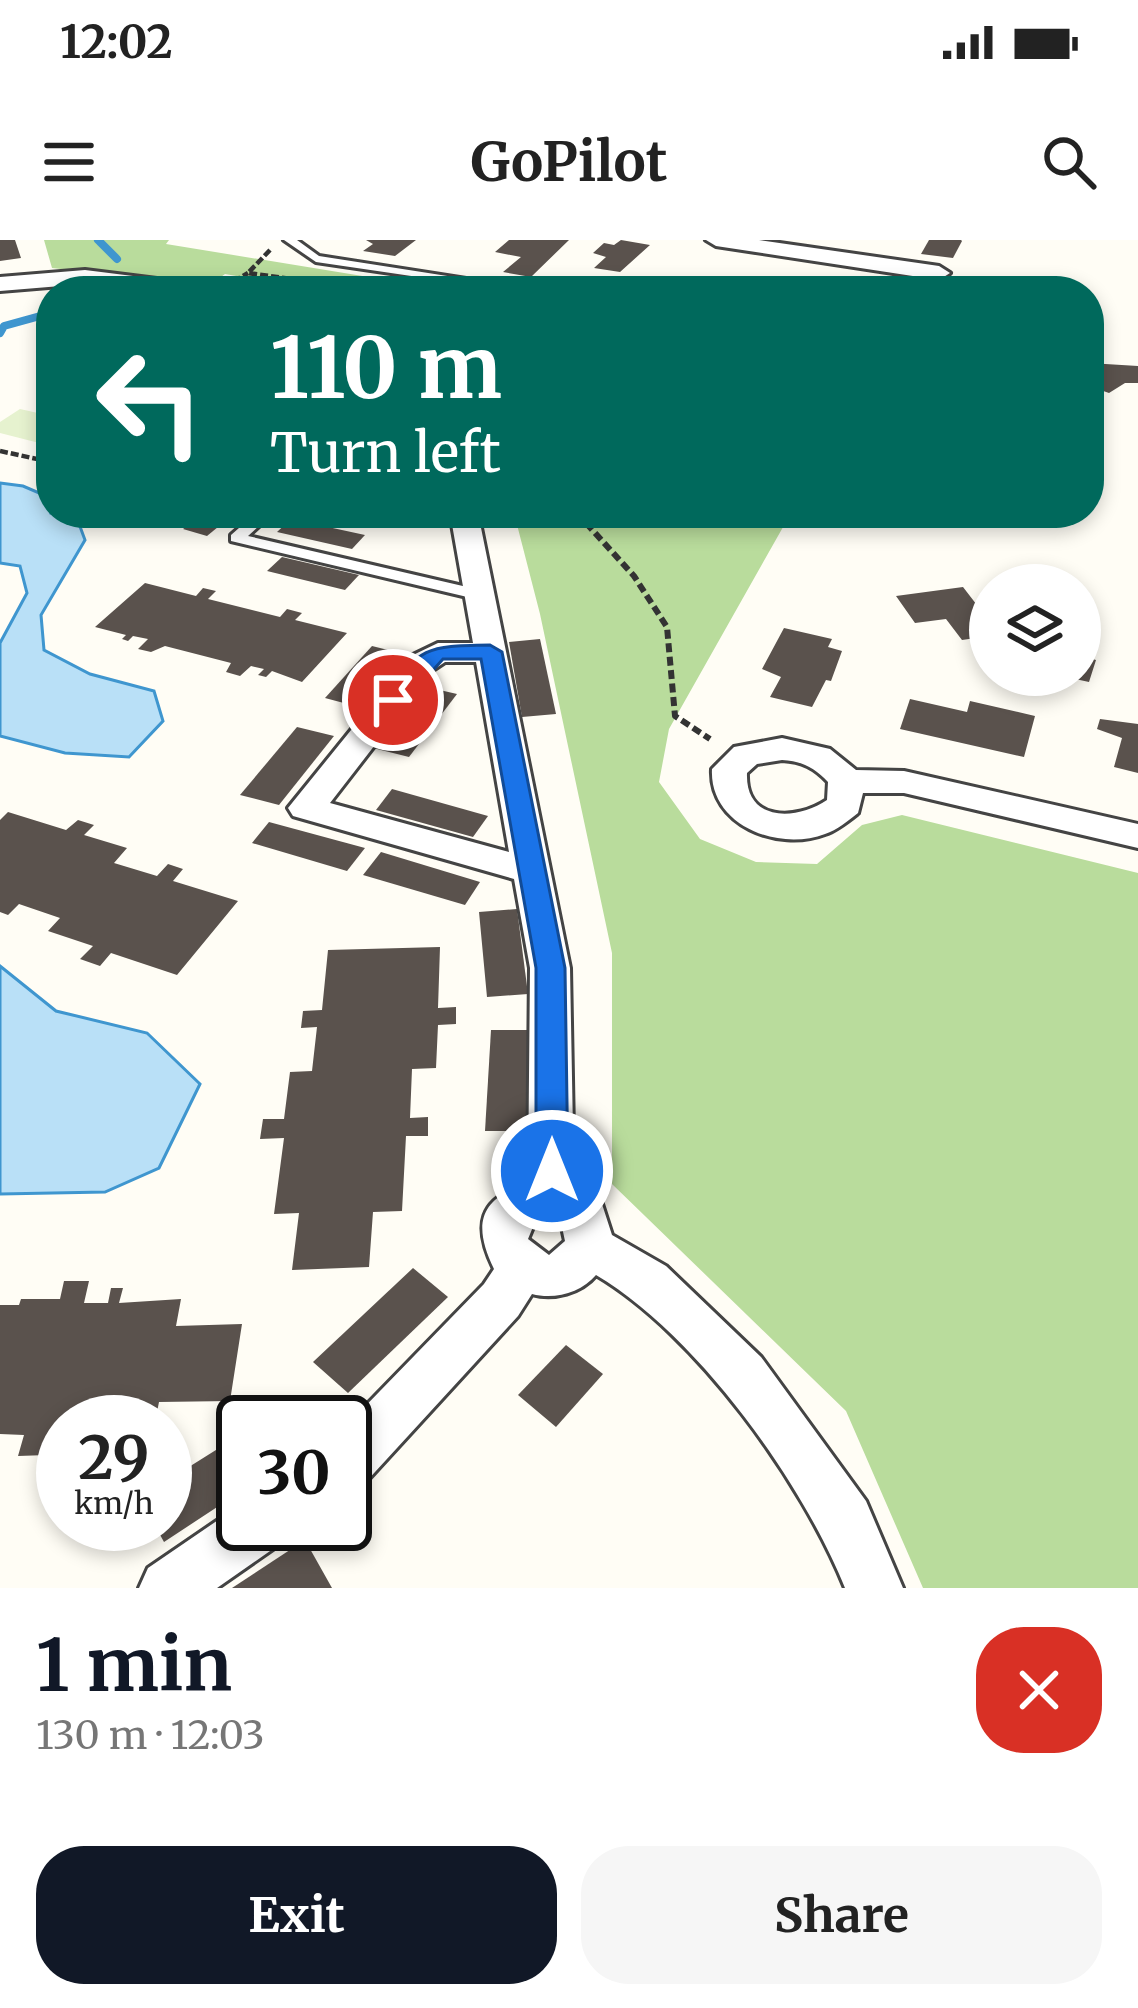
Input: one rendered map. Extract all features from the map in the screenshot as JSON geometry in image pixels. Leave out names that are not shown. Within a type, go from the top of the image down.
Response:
[{"type":"street","points":[[716,240],[939,273]]},
{"type":"street","points":[[0,284],[36,281]]},
{"type":"street","points":[[467,528],[550,968],[551,1198]]},
{"type":"street","points":[[490,652],[438,652],[422,663],[306,808],[532,871]]},
{"type":"street","points":[[847,781],[845,806],[836,816],[803,827],[784,827],[764,823],[735,805],[727,780],[741,760],[773,749],[809,753],[826,760],[847,781],[904,782],[1138,836]]},
{"type":"street","points":[[551,1198],[584,1215],[592,1235],[590,1247],[575,1268],[548,1276],[521,1269],[505,1249],[505,1224],[523,1204],[551,1198]]},
{"type":"street","points":[[590,1247],[649,1281],[743,1374],[846,1520],[874,1588]]},
{"type":"street","points":[[372,1436],[501,1300],[521,1269]]},
{"type":"street","points":[[168,1588],[221,1551]]},
{"type":"lane","points":[[290,240],[316,259],[434,276]]},
{"type":"lane","points":[[248,528],[236,538],[480,595]]},
{"type":"path","points":[[243,276],[248,273]]},
{"type":"path","points":[[0,451],[36,459]]},
{"type":"path","points":[[591,528],[634,576],[667,627],[675,716],[741,760]]},
{"type":"green space","points":[[44,240],[169,240],[166,244],[362,276],[117,276],[52,268]]},
{"type":"green space","points":[[20,409],[36,413],[36,442],[0,433],[0,422]]},
{"type":"green space","points":[[518,528],[783,528],[669,729],[659,782],[700,839],[756,862],[817,864],[862,825],[902,815],[1138,873],[1138,1588],[923,1588],[846,1411],[612,1184],[612,953]]},
{"type":"water","points":[[0,483],[36,492],[36,528],[81,528],[85,540],[41,615],[44,650],[90,674],[154,691],[163,721],[129,757],[65,753],[0,736],[0,643],[27,593],[20,566],[0,563]]},
{"type":"water","points":[[0,966],[56,1011],[147,1033],[200,1084],[159,1168],[105,1192],[0,1194]]},
{"type":"building","points":[[0,240],[15,240],[21,258],[0,261]]},
{"type":"building","points":[[366,240],[416,240],[395,256],[363,251],[373,244]]},
{"type":"building","points":[[509,240],[569,240],[532,276],[503,272],[521,257],[495,252]]},
{"type":"building","points":[[621,240],[650,245],[620,272],[594,268],[606,257],[593,253],[604,243],[614,245]]},
{"type":"building","points":[[929,240],[962,241],[953,258],[921,254]]},
{"type":"building","points":[[1104,364],[1138,366],[1138,383],[1125,383],[1104,391]]},
{"type":"building","points":[[184,528],[217,528],[207,536]]},
{"type":"building","points":[[281,528],[333,528],[365,535],[352,549],[277,532]]},
{"type":"building","points":[[282,557],[359,575],[345,590],[267,571]]},
{"type":"building","points":[[145,583],[196,596],[203,588],[216,591],[208,599],[280,617],[287,609],[302,613],[295,620],[347,633],[302,682],[272,671],[266,677],[258,675],[264,669],[251,666],[240,676],[226,672],[231,663],[165,646],[151,652],[138,649],[148,639],[133,636],[128,641],[122,639],[126,635],[95,627]]},
{"type":"building","points":[[963,587],[969,595],[969,639],[962,640],[946,619],[915,623],[896,596]]},
{"type":"building","points":[[784,628],[832,639],[828,647],[842,651],[831,681],[826,680],[812,707],[770,697],[781,677],[762,669]]},
{"type":"building","points":[[540,639],[556,714],[522,717],[509,642]]},
{"type":"building","points":[[372,646],[400,653],[355,706],[325,698]]},
{"type":"building","points":[[418,685],[457,694],[409,757],[369,747]]},
{"type":"building","points":[[910,699],[967,712],[970,701],[1035,716],[1024,757],[900,729]]},
{"type":"building","points":[[1100,719],[1138,724],[1138,773],[1114,767],[1122,738],[1097,729]]},
{"type":"building","points":[[297,727],[334,736],[279,805],[240,795]]},
{"type":"building","points":[[392,789],[488,816],[473,837],[376,810]]},
{"type":"building","points":[[8,812],[66,830],[78,820],[94,825],[84,835],[127,848],[114,863],[157,876],[168,864],[183,869],[173,881],[238,901],[177,975],[111,953],[100,966],[80,959],[93,946],[48,931],[60,918],[19,904],[8,915],[0,912],[0,820]]},
{"type":"building","points":[[269,822],[365,848],[347,871],[252,843]]},
{"type":"building","points":[[381,852],[480,882],[465,905],[363,875]]},
{"type":"building","points":[[517,909],[528,994],[487,997],[479,912]]},
{"type":"building","points":[[440,947],[438,1008],[456,1007],[456,1024],[438,1025],[436,1068],[412,1069],[410,1118],[428,1117],[428,1136],[406,1136],[402,1211],[373,1212],[369,1267],[292,1270],[299,1213],[274,1214],[284,1138],[260,1139],[263,1119],[284,1119],[290,1072],[312,1071],[317,1027],[301,1028],[303,1011],[322,1010],[328,950]]},
{"type":"building","points":[[491,1030],[531,1030],[529,1131],[485,1131]]},
{"type":"building","points":[[413,1268],[448,1297],[348,1393],[313,1362]]},
{"type":"building","points":[[64,1281],[89,1281],[84,1303],[108,1303],[111,1288],[123,1288],[119,1303],[181,1299],[176,1326],[242,1324],[231,1395],[216,1395],[216,1401],[192,1402],[192,1395],[36,1395],[36,1455],[18,1456],[24,1435],[0,1434],[0,1305],[19,1305],[21,1299],[60,1299]]},
{"type":"building","points":[[566,1345],[603,1374],[556,1427],[518,1395]]},
{"type":"building","points":[[216,1450],[216,1508],[192,1524],[192,1465]]},
{"type":"building","points":[[288,1551],[311,1551],[332,1588],[232,1588]]},
{"type":"waterway","points":[[98,240],[117,259]]},
{"type":"waterway","points":[[0,333],[4,326],[36,317]]},
{"type":"route","points":[[393,700],[422,663],[438,652],[490,652],[550,968],[552,1171]]}]
